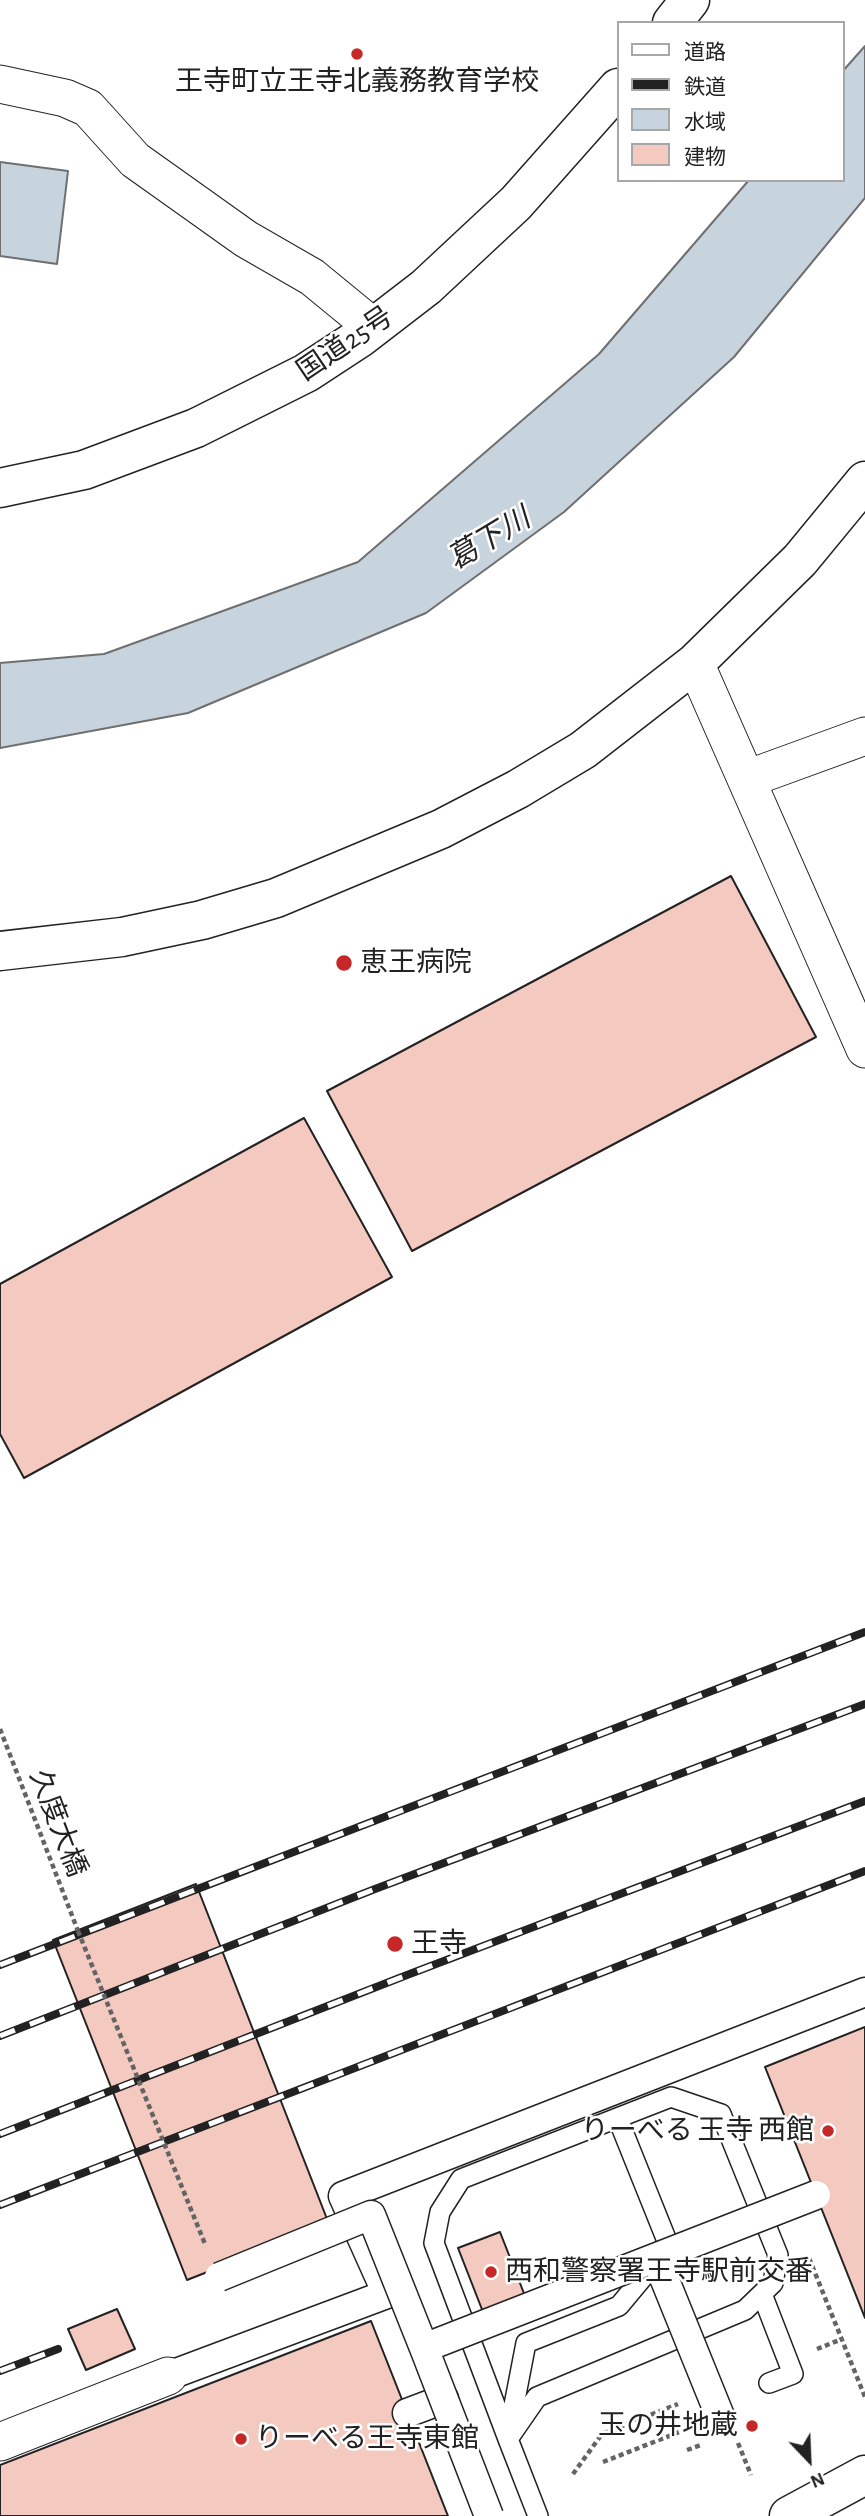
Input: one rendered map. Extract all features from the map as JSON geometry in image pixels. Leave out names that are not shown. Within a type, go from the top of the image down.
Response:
[{"type":"main road","points":[[674,21],[690,0]]},
{"type":"main road","name":"国道25号","points":[[0,488],[84,470],[196,428],[306,373],[426,287],[498,220],[616,90]]},
{"type":"main road","points":[[0,951],[121,937],[202,920],[276,898],[368,861],[519,789],[583,750],[695,663],[800,560],[865,481]]},
{"type":"main road","points":[[789,2516],[865,2475]]},
{"type":"street","points":[[0,84],[65,98],[88,108],[135,160],[237,232],[312,277],[373,327]]},
{"type":"street","points":[[695,663],[747,779],[855,1001],[865,1049]]},
{"type":"street","points":[[747,779],[865,736]]},
{"type":"street","points":[[0,2442],[387,2294],[343,2196],[865,1992]]},
{"type":"street","points":[[424,2348],[816,2195]]},
{"type":"street","points":[[219,2277],[371,2215],[489,2516]]},
{"type":"street","points":[[656,2258],[720,2416]]},
{"type":"street","points":[[407,2413],[444,2399]]},
{"type":"lane","points":[[508,2439],[537,2397],[745,2310],[773,2283],[778,2255],[721,2115],[671,2098],[461,2179],[440,2212],[434,2243],[537,2516]]},
{"type":"lane","points":[[508,2439],[526,2343],[619,2306],[669,2246],[618,2119]]},
{"type":"lane","points":[[762,2294],[793,2374],[769,2383]]},
{"type":"path","name":"久度大橋","points":[[0,1729],[78,1931],[219,2277]]},
{"type":"path","points":[[603,2462],[720,2416]]},
{"type":"water","name":"葛下川","points":[[865,46],[865,198],[734,357],[564,512],[426,613],[188,713],[0,748],[0,663],[104,654],[358,562],[599,354],[747,182],[844,182],[844,70]]},
{"type":"water","points":[[0,162],[68,171],[57,264],[0,256]]},
{"type":"building","points":[[731,876],[816,1037],[412,1251],[327,1091]]},
{"type":"building","points":[[304,1118],[392,1277],[24,1478],[0,1434],[0,1284]]},
{"type":"building","points":[[196,1884],[329,2224],[187,2280],[53,1940]]},
{"type":"building","name":"りーべる 王寺 西館","points":[[865,2027],[865,2318],[765,2067]]},
{"type":"building","name":"西和警察署王寺駅前交番","points":[[500,2232],[525,2296],[483,2312],[458,2248]]},
{"type":"building","points":[[117,2309],[135,2349],[86,2370],[68,2329]]},
{"type":"building","name":"りーべる王寺東館","points":[[371,2321],[448,2516],[0,2516],[0,2465]]},
{"type":"railway","points":[[0,1965],[865,1632]]},
{"type":"railway","points":[[0,2036],[375,1889],[865,1704]]},
{"type":"railway","points":[[0,2134],[407,1975],[865,1801]]},
{"type":"railway","points":[[0,2205],[865,1871]]},
{"type":"railway","points":[[0,2371],[58,2349]]},
{"type":"place","name":"王寺町立王寺北義務教育学校","points":[[357,54]]},
{"type":"place","name":"恵王病院","points":[[344,963]]},
{"type":"place","name":"王寺","points":[[395,1944]]},
{"type":"place","name":"りーべる 王寺 西館","points":[[828,2131]]},
{"type":"place","name":"西和警察署王寺駅前交番","points":[[491,2272]]},
{"type":"place","name":"玉の井地蔵","points":[[752,2426]]},
{"type":"place","name":"りーべる王寺東館","points":[[241,2439]]}]
